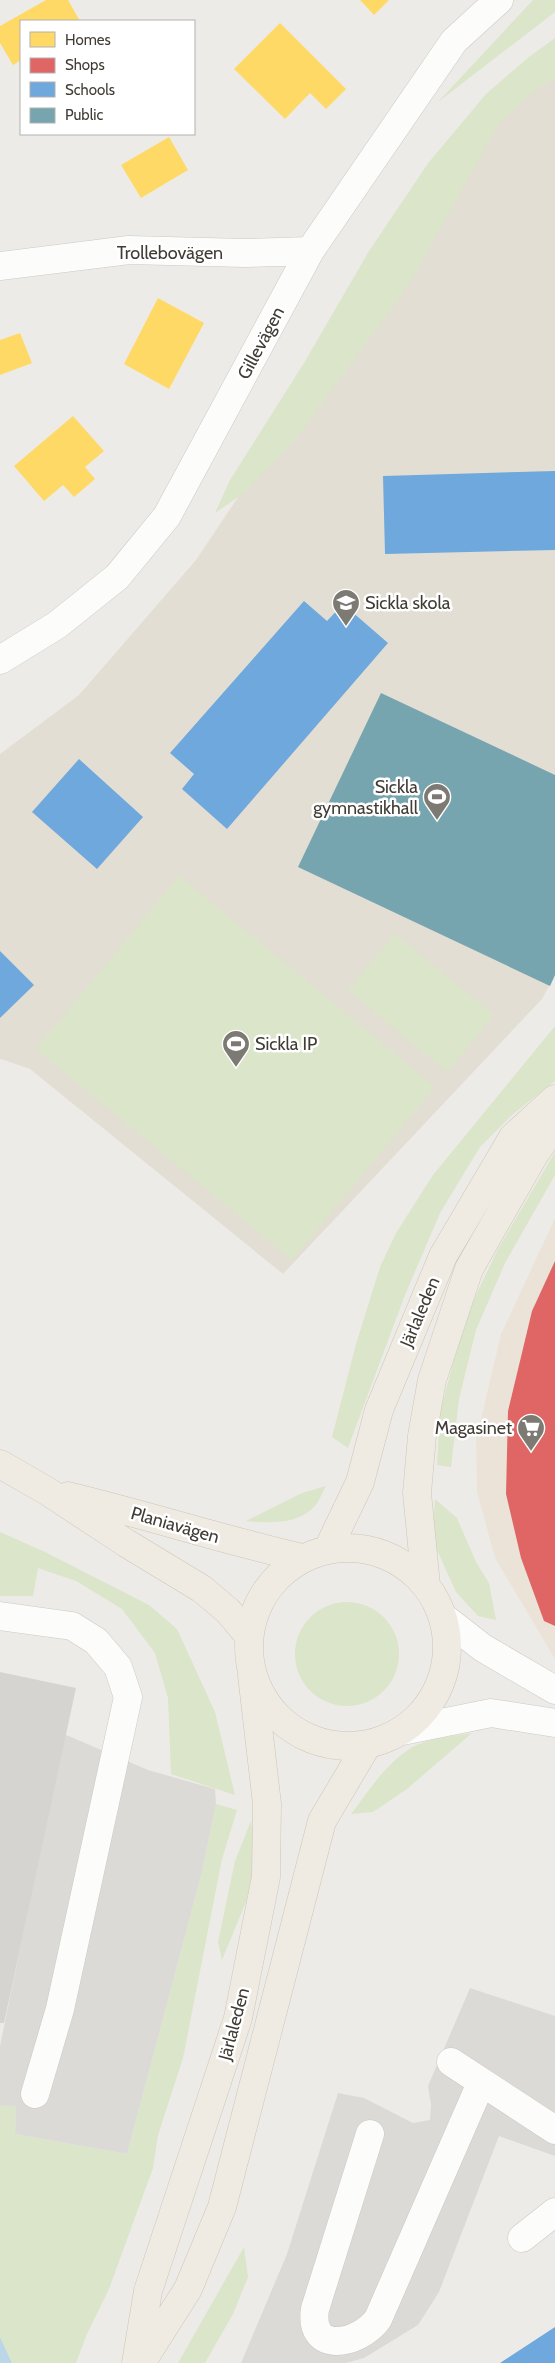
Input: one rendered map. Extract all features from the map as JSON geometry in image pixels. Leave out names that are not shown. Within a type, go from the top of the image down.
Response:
[{"type":"main road","name":"Järlaleden","points":[[328,1549],[360,1482],[379,1410],[443,1256],[513,1137],[555,1099]]},
{"type":"main road","name":"Järlaleden","points":[[426,1585],[417,1493],[422,1436],[432,1380],[469,1269],[534,1155],[555,1125]]},
{"type":"main road","name":"Planiavägen","points":[[0,1464],[47,1491],[126,1543],[202,1589],[228,1611],[249,1636]]},
{"type":"main road","name":"Planiavägen","points":[[47,1491],[128,1511],[231,1542],[302,1558]]},
{"type":"main road","points":[[252,1675],[268,1707],[295,1732],[330,1745],[366,1745],[402,1730],[426,1709],[442,1680],[448,1649],[443,1617],[426,1585],[406,1566],[382,1553],[355,1548],[328,1549],[302,1558]]},
{"type":"main road","name":"Järlaleden","points":[[136,2363],[148,2291],[238,2018],[266,1877],[267,1804],[248,1655],[249,1636],[258,1604],[276,1578],[302,1558]]},
{"type":"main road","name":"Järlaleden","points":[[141,2363],[188,2289],[222,2207],[322,1821],[366,1745]]},
{"type":"street","name":"Gillevägen","points":[[0,660],[57,625],[117,577],[167,516],[310,251],[454,41],[499,0]]},
{"type":"street","name":"Trollebovägen","points":[[0,266],[130,250],[245,253],[310,251]]},
{"type":"street","points":[[0,1616],[72,1626],[96,1641],[118,1667],[128,1697],[60,2009],[36,2094]]},
{"type":"street","points":[[443,1617],[483,1648],[555,1690]]},
{"type":"street","points":[[402,1730],[491,1712],[555,1723]]},
{"type":"street","points":[[451,2062],[555,2130]]},
{"type":"street","points":[[370,2134],[314,2309],[314,2326],[325,2338],[335,2342],[361,2335],[368,2331],[378,2319],[481,2083]]},
{"type":"street","points":[[522,2238],[555,2212]]},
{"type":"shaded area","name":"Sickla skola","points":[[555,54],[555,975],[542,999],[283,1274],[30,1069],[0,1060],[0,754],[79,695],[196,560],[373,295],[429,184]]},
{"type":"shaded area","points":[[555,1218],[555,1659],[495,1558],[477,1492],[476,1440],[501,1334]]},
{"type":"shaded area","points":[[64,1734],[148,1770],[215,1789],[216,1804],[202,1872],[127,2154],[15,2134],[16,2107],[0,2105],[0,2046]]},
{"type":"shaded area","points":[[470,1988],[555,2016],[555,2156],[499,2136],[439,2292],[418,2325],[364,2358],[346,2363],[241,2363],[287,2254],[338,2093],[364,2098],[413,2123],[430,2120],[431,2105],[428,2086]]},
{"type":"green space","points":[[533,0],[555,0],[555,12],[438,102]]},
{"type":"green space","points":[[555,38],[555,78],[534,91],[500,122],[406,289],[298,436],[247,491],[215,513],[230,480],[304,363],[369,251],[429,162],[486,94],[529,57]]},
{"type":"green space","name":"Sickla IP","points":[[179,876],[435,1087],[292,1260],[36,1049]]},
{"type":"green space","points":[[395,934],[494,1015],[447,1072],[348,990]]},
{"type":"green space","points":[[555,1026],[555,1081],[512,1115],[480,1147],[440,1213],[405,1295],[348,1448],[332,1437],[356,1344],[380,1267],[396,1233],[433,1175]]},
{"type":"green space","points":[[555,1152],[555,1175],[505,1263],[476,1330],[459,1399],[451,1467],[437,1465],[440,1412],[465,1318],[498,1249]]},
{"type":"green space","points":[[326,1486],[316,1505],[299,1517],[282,1522],[246,1521],[302,1493]]},
{"type":"green space","points":[[435,1499],[457,1518],[476,1562],[489,1583],[496,1620],[478,1616],[456,1592],[432,1539]]},
{"type":"green space","points":[[0,1532],[45,1552],[149,1605],[177,1629],[215,1712],[235,1795],[171,1774],[168,1698],[155,1653],[122,1609],[76,1581],[38,1568],[33,1596],[0,1596]]},
{"type":"green space","points":[[347,1602],[367,1606],[376,1611],[390,1625],[395,1634],[399,1654],[395,1674],[390,1683],[376,1697],[367,1702],[347,1706],[327,1702],[318,1697],[304,1683],[299,1674],[295,1654],[299,1634],[304,1625],[318,1611],[327,1606]]},
{"type":"green space","points":[[472,1733],[407,1789],[373,1812],[351,1814],[384,1771],[399,1756],[421,1743]]},
{"type":"green space","points":[[216,1804],[237,1810],[222,1859],[183,2058],[158,2135],[153,2168],[109,2289],[87,2334],[76,2363],[12,2363],[0,2337],[0,2105],[16,2107],[15,2134],[127,2154],[202,1872]]},
{"type":"green space","points":[[251,1821],[255,1862],[246,1902],[222,1960],[218,1942],[235,1861]]},
{"type":"green space","points":[[244,2247],[248,2277],[233,2314],[205,2363],[178,2363]]},
{"type":"water","points":[[0,2337],[12,2363],[0,2363]]},
{"type":"building: Homes","points":[[46,0],[68,0],[79,20],[20,20],[20,61],[13,65],[0,43],[0,26]]},
{"type":"building: Homes","points":[[360,0],[389,0],[374,15]]},
{"type":"building: Homes","points":[[280,23],[346,89],[326,109],[310,93],[285,119],[234,69]]},
{"type":"building: Homes","points":[[169,137],[188,170],[141,198],[121,165]]},
{"type":"building: Homes","points":[[158,298],[204,323],[169,389],[124,364]]},
{"type":"building: Homes","points":[[20,333],[32,363],[0,375],[0,340]]},
{"type":"building: Homes","points":[[73,416],[104,451],[85,467],[95,479],[74,497],[63,485],[44,501],[14,466]]},
{"type":"building: Shops","name":"Magasinet","points":[[555,1261],[555,1626],[544,1621],[521,1558],[506,1494],[508,1411],[532,1311]]},
{"type":"building: Schools","points":[[555,471],[555,550],[385,554],[383,476]]},
{"type":"building: Schools","points":[[304,601],[327,621],[343,604],[388,643],[227,829],[182,789],[194,774],[170,753]]},
{"type":"building: Schools","points":[[79,759],[143,817],[97,869],[32,812]]},
{"type":"building: Schools","points":[[0,951],[34,985],[0,1018]]},
{"type":"building: Schools","points":[[555,2327],[555,2363],[500,2363]]},
{"type":"building: Public","name":"Sickla gymnastikhall","points":[[381,693],[555,775],[555,975],[550,986],[298,867]]},
{"type":"building: Other","points":[[0,1672],[76,1688],[4,2023],[0,2023]]},
{"type":"place","name":"Sickla skola","points":[[346,627]]},
{"type":"place","name":"Sickla gymnastikhall","points":[[437,821]]},
{"type":"place","name":"Sickla IP","points":[[236,1068]]},
{"type":"place","name":"Magasinet","points":[[531,1452]]}]
